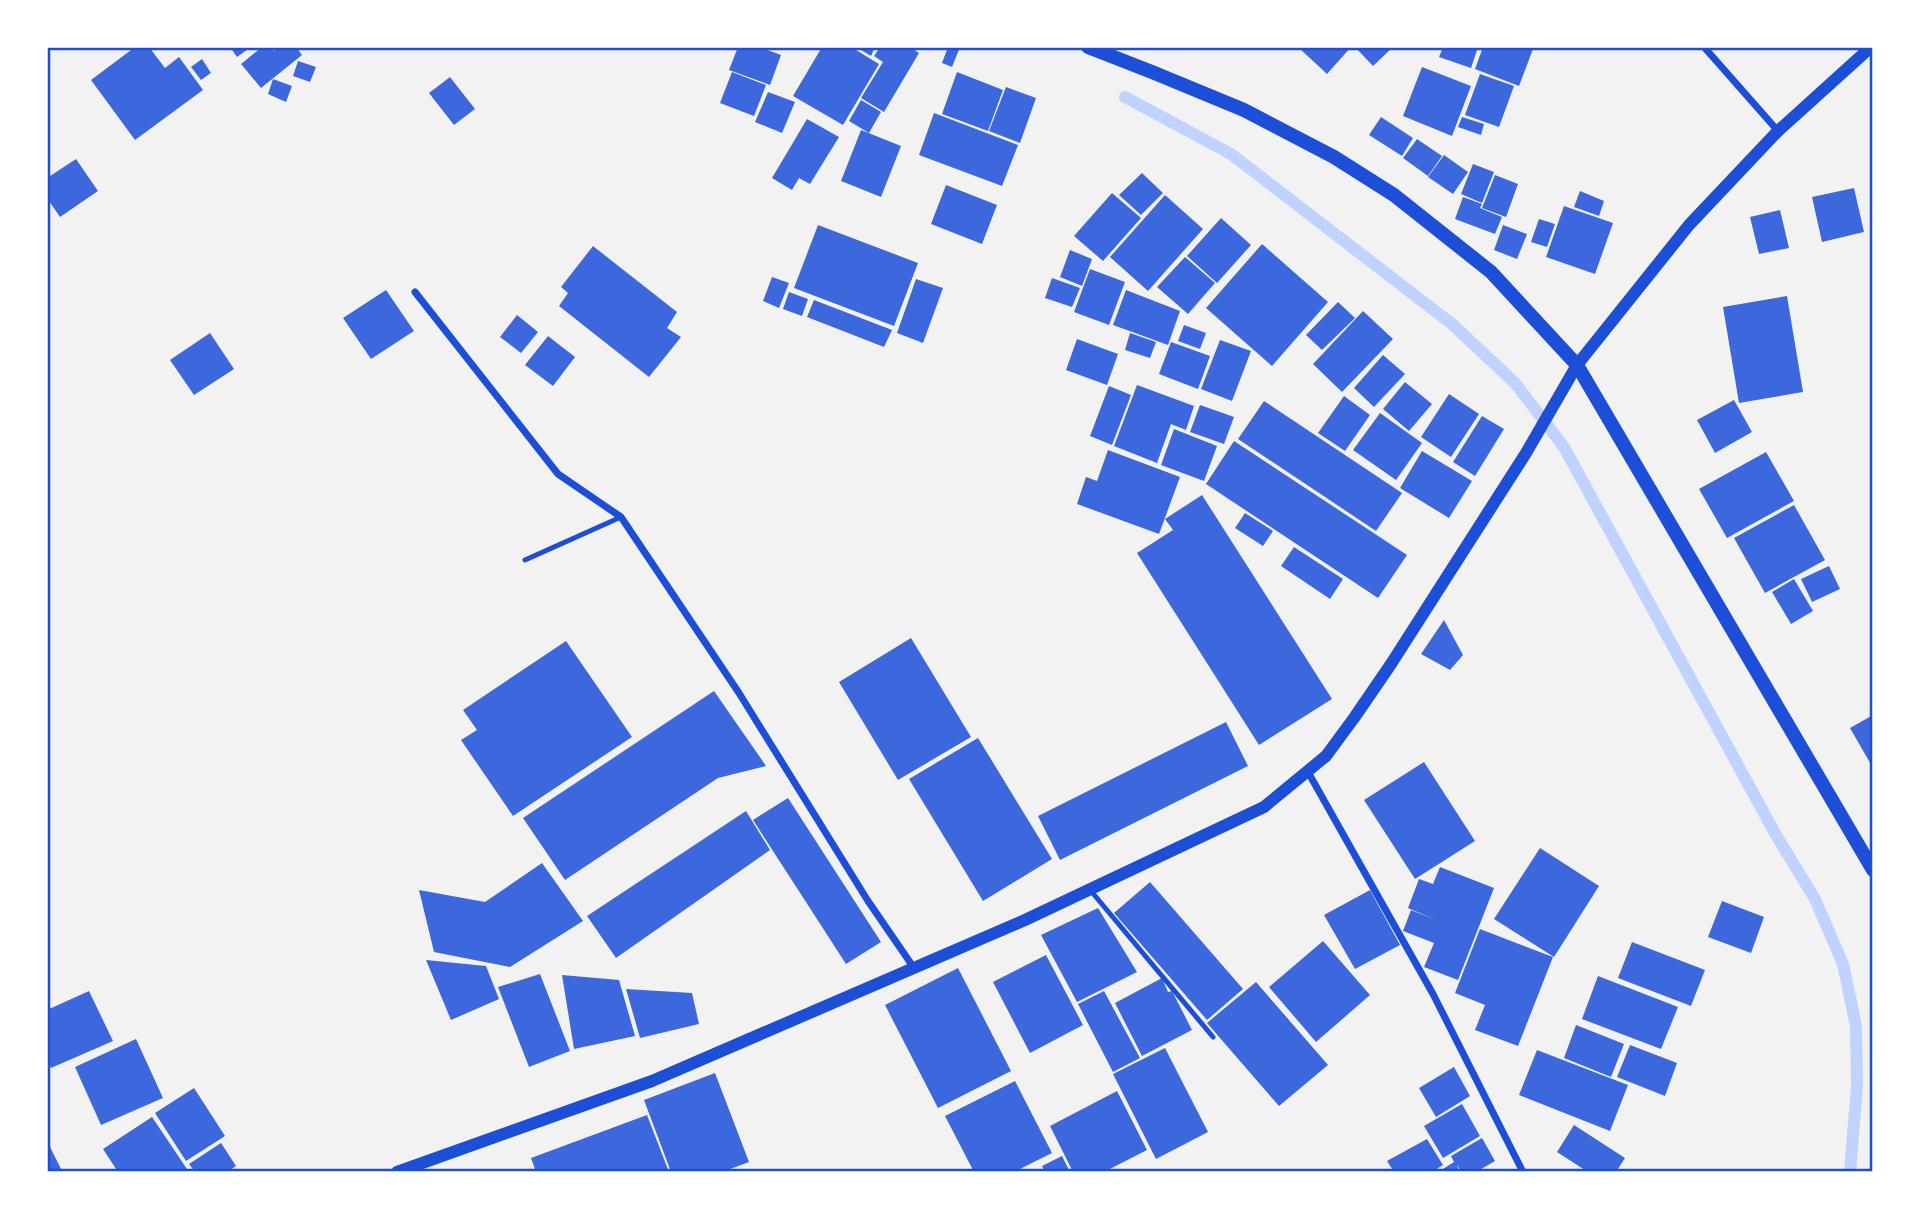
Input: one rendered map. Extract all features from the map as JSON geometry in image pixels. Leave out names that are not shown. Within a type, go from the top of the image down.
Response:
[{"type":"main road","points":[[1088,47],[1244,110],[1334,157],[1394,195],[1491,272],[1577,365],[1873,870]]},
{"type":"street","points":[[1704,47],[1778,131]]},
{"type":"street","points":[[397,1172],[652,1080],[1025,920],[1264,807],[1326,756],[1391,664],[1526,453],[1577,365],[1689,225],[1778,131],[1871,47]]},
{"type":"street","points":[[415,292],[558,474],[621,517],[739,694],[868,901],[914,968]]},
{"type":"street","points":[[1308,772],[1433,994],[1523,1172]]},
{"type":"lane","points":[[525,560],[621,517]]},
{"type":"lane","points":[[1090,889],[1213,1037]]},
{"type":"building","points":[[135,47],[149,47],[165,68],[179,57],[203,90],[135,140],[91,80]]},
{"type":"building","points":[[230,47],[251,47],[237,57]]},
{"type":"building","points":[[262,47],[271,47],[274,51],[279,47],[296,47],[302,55],[261,88],[241,64]]},
{"type":"building","points":[[738,47],[759,47],[781,55],[770,85],[729,70]]},
{"type":"building","points":[[822,47],[851,47],[879,64],[843,125],[793,96]]},
{"type":"building","points":[[856,47],[875,47],[871,56]]},
{"type":"building","points":[[880,47],[910,47],[919,53],[884,112],[861,98],[883,62],[874,56]]},
{"type":"building","points":[[948,47],[960,47],[952,67],[942,63]]},
{"type":"building","points":[[1298,47],[1351,47],[1327,74]]},
{"type":"building","points":[[1355,47],[1393,47],[1373,66]]},
{"type":"building","points":[[1443,47],[1478,47],[1471,68],[1439,57]]},
{"type":"building","points":[[1483,47],[1533,49],[1519,86],[1475,69]]},
{"type":"building","points":[[202,59],[211,73],[201,80],[191,67]]},
{"type":"building","points":[[298,61],[316,67],[310,82],[293,76]]},
{"type":"building","points":[[1422,67],[1471,86],[1452,136],[1403,116]]},
{"type":"building","points":[[732,72],[766,85],[754,116],[720,103]]},
{"type":"building","points":[[957,72],[1003,90],[988,131],[942,114]]},
{"type":"building","points":[[1480,74],[1514,86],[1499,127],[1465,115]]},
{"type":"building","points":[[450,77],[475,109],[454,125],[429,93]]},
{"type":"building","points":[[273,79],[292,86],[286,102],[268,94]]},
{"type":"building","points":[[1006,87],[1036,98],[1020,143],[989,131]]},
{"type":"building","points":[[768,92],[795,102],[782,133],[755,122]]},
{"type":"building","points":[[861,100],[881,112],[869,133],[849,121]]},
{"type":"building","points":[[934,113],[1018,145],[1002,186],[919,155]]},
{"type":"building","points":[[1381,117],[1413,138],[1402,156],[1369,135]]},
{"type":"building","points":[[1462,117],[1484,124],[1481,135],[1458,127]]},
{"type":"building","points":[[807,119],[839,137],[810,184],[799,178],[792,190],[772,178]]},
{"type":"building","points":[[861,130],[901,146],[881,197],[841,181]]},
{"type":"building","points":[[1417,139],[1442,156],[1428,176],[1403,158]]},
{"type":"building","points":[[1444,155],[1468,172],[1453,194],[1428,177]]},
{"type":"building","points":[[76,159],[98,191],[60,217],[47,198],[47,178]]},
{"type":"building","points":[[1473,164],[1494,172],[1482,203],[1461,194]]},
{"type":"building","points":[[1142,173],[1163,193],[1141,215],[1119,195]]},
{"type":"building","points":[[1495,175],[1518,184],[1506,217],[1482,208]]},
{"type":"building","points":[[946,185],[997,205],[982,244],[931,224]]},
{"type":"building","points":[[1854,188],[1864,232],[1822,242],[1812,197]]},
{"type":"building","points":[[1580,191],[1604,201],[1599,216],[1574,207]]},
{"type":"building","points":[[1112,193],[1141,218],[1103,261],[1074,236]]},
{"type":"building","points":[[1165,195],[1203,229],[1148,291],[1110,257]]},
{"type":"building","points":[[1463,197],[1482,204],[1480,208],[1502,217],[1495,234],[1455,219]]},
{"type":"building","points":[[1564,206],[1613,223],[1595,274],[1546,257]]},
{"type":"building","points":[[1780,210],[1789,248],[1759,254],[1750,217]]},
{"type":"building","points":[[1221,218],[1251,245],[1217,283],[1187,256]]},
{"type":"building","points":[[1539,219],[1555,224],[1547,247],[1531,242]]},
{"type":"building","points":[[818,225],[918,263],[894,326],[794,288]]},
{"type":"building","points":[[1503,225],[1527,234],[1517,259],[1494,250]]},
{"type":"building","points":[[1262,244],[1328,302],[1272,366],[1206,308]]},
{"type":"building","points":[[593,246],[677,312],[667,328],[681,337],[649,377],[559,306],[568,293],[561,287]]},
{"type":"building","points":[[1070,250],[1092,259],[1082,286],[1060,277]]},
{"type":"building","points":[[1185,257],[1215,283],[1188,314],[1157,287]]},
{"type":"building","points":[[1090,269],[1125,282],[1109,325],[1074,312]]},
{"type":"building","points":[[772,277],[789,283],[779,308],[763,301]]},
{"type":"building","points":[[1052,278],[1080,288],[1072,307],[1045,298]]},
{"type":"building","points":[[916,279],[943,288],[923,343],[897,333]]},
{"type":"building","points":[[386,290],[414,331],[371,359],[343,318]]},
{"type":"building","points":[[1126,290],[1180,311],[1168,345],[1113,325]]},
{"type":"building","points":[[789,292],[808,299],[802,316],[783,309]]},
{"type":"building","points":[[1787,296],[1803,392],[1739,403],[1723,307]]},
{"type":"building","points":[[814,300],[892,330],[884,347],[807,317]]},
{"type":"building","points":[[1338,302],[1355,318],[1322,350],[1306,335]]},
{"type":"building","points":[[1363,311],[1393,339],[1342,392],[1313,364]]},
{"type":"building","points":[[517,315],[538,332],[521,353],[500,337]]},
{"type":"building","points":[[1184,325],[1206,333],[1200,349],[1178,341]]},
{"type":"building","points":[[210,333],[234,369],[194,395],[170,360]]},
{"type":"building","points":[[1130,333],[1156,342],[1150,358],[1125,350]]},
{"type":"building","points":[[548,336],[575,357],[553,386],[525,365]]},
{"type":"building","points":[[1077,339],[1118,354],[1107,385],[1066,370]]},
{"type":"building","points":[[1220,340],[1251,351],[1232,401],[1201,389]]},
{"type":"building","points":[[1171,342],[1210,356],[1198,389],[1159,374]]},
{"type":"building","points":[[1383,355],[1405,374],[1374,407],[1354,388]]},
{"type":"building","points":[[1405,382],[1432,404],[1409,431],[1383,409]]},
{"type":"building","points":[[1137,385],[1194,406],[1186,430],[1171,424],[1157,463],[1114,446]]},
{"type":"building","points":[[1109,386],[1131,395],[1112,445],[1090,436]]},
{"type":"building","points":[[1449,394],[1479,414],[1451,457],[1421,437]]},
{"type":"building","points":[[1344,396],[1370,415],[1345,451],[1318,433]]},
{"type":"building","points":[[1734,400],[1752,432],[1715,453],[1697,420]]},
{"type":"building","points":[[1264,401],[1402,493],[1376,531],[1238,439]]},
{"type":"building","points":[[1200,405],[1234,417],[1224,444],[1190,432]]},
{"type":"building","points":[[1380,413],[1422,443],[1396,480],[1353,450]]},
{"type":"building","points":[[1482,416],[1504,429],[1475,476],[1453,462]]},
{"type":"building","points":[[1174,429],[1217,446],[1204,481],[1161,465]]},
{"type":"building","points":[[1234,441],[1407,555],[1378,598],[1206,484]]},
{"type":"building","points":[[1108,450],[1180,477],[1159,534],[1077,504],[1086,477],[1097,481]]},
{"type":"building","points":[[1422,451],[1472,481],[1449,518],[1400,488]]},
{"type":"building","points":[[1766,452],[1794,501],[1727,538],[1699,489]]},
{"type":"building","points":[[1202,495],[1332,699],[1259,745],[1137,553],[1173,530],[1165,519]]},
{"type":"building","points":[[1794,505],[1825,560],[1765,593],[1734,538]]},
{"type":"building","points":[[1245,513],[1273,531],[1263,546],[1235,528]]},
{"type":"building","points":[[1294,547],[1343,579],[1330,599],[1281,566]]},
{"type":"building","points":[[1829,566],[1840,589],[1812,602],[1801,579]]},
{"type":"building","points":[[1794,579],[1813,611],[1791,624],[1772,592]]},
{"type":"building","points":[[1444,620],[1463,655],[1450,670],[1421,654]]},
{"type":"building","points":[[911,638],[971,737],[898,780],[839,682]]},
{"type":"building","points":[[566,641],[632,737],[513,816],[461,740],[477,730],[463,710]]},
{"type":"building","points":[[714,691],[766,766],[718,778],[565,880],[523,818]]},
{"type":"building","points":[[1873,715],[1873,768],[1850,728]]},
{"type":"building","points":[[1226,722],[1248,766],[1060,860],[1038,816]]},
{"type":"building","points":[[978,738],[1052,859],[983,901],[909,779]]},
{"type":"building","points":[[1424,762],[1475,841],[1415,879],[1364,800]]},
{"type":"building","points":[[788,798],[881,942],[846,964],[753,820]]},
{"type":"building","points":[[746,811],[770,850],[616,958],[587,916]]},
{"type":"building","points":[[1540,848],[1599,886],[1554,957],[1494,919]]},
{"type":"building","points":[[542,863],[583,921],[510,967],[434,952],[419,890],[485,902]]},
{"type":"building","points":[[1440,867],[1494,888],[1458,980],[1424,967],[1434,943],[1403,931],[1411,910],[1436,920],[1408,908],[1419,879],[1433,884]]},
{"type":"building","points":[[1150,882],[1243,989],[1207,1020],[1114,913]]},
{"type":"building","points":[[1370,890],[1400,945],[1355,969],[1324,915]]},
{"type":"building","points":[[1722,901],[1764,917],[1751,953],[1708,937]]},
{"type":"building","points":[[1098,908],[1137,972],[1077,1002],[1041,935]]},
{"type":"building","points":[[1480,929],[1553,957],[1518,1046],[1475,1030],[1485,1005],[1455,993]]},
{"type":"building","points":[[1323,941],[1370,995],[1316,1042],[1269,987]]},
{"type":"building","points":[[1632,942],[1705,970],[1691,1006],[1618,978]]},
{"type":"building","points":[[1046,955],[1083,1025],[1030,1053],[993,982]]},
{"type":"building","points":[[426,960],[486,966],[499,999],[451,1020]]},
{"type":"building","points":[[958,968],[1011,1071],[938,1108],[885,1005]]},
{"type":"building","points":[[540,974],[570,1051],[529,1067],[498,987]]},
{"type":"building","points":[[562,975],[619,980],[635,1036],[574,1049]]},
{"type":"building","points":[[1598,976],[1678,1007],[1661,1049],[1582,1019]]},
{"type":"building","points":[[1162,978],[1168,992],[1172,991],[1192,1030],[1142,1056],[1115,1003]]},
{"type":"building","points":[[1256,982],[1328,1065],[1279,1106],[1207,1023]]},
{"type":"building","points":[[626,989],[692,993],[699,1024],[640,1038]]},
{"type":"building","points":[[89,991],[113,1041],[51,1068],[47,1059],[47,1010]]},
{"type":"building","points":[[1104,991],[1140,1058],[1113,1072],[1078,1004]]},
{"type":"building","points":[[1576,1025],[1624,1044],[1611,1077],[1564,1058]]},
{"type":"building","points":[[136,1039],[163,1098],[101,1125],[75,1067]]},
{"type":"building","points":[[1630,1045],[1677,1063],[1665,1096],[1617,1077]]},
{"type":"building","points":[[1165,1048],[1208,1132],[1156,1159],[1113,1074]]},
{"type":"building","points":[[1537,1050],[1628,1085],[1610,1131],[1519,1095]]},
{"type":"building","points":[[1454,1067],[1470,1096],[1436,1117],[1419,1088]]},
{"type":"building","points":[[715,1073],[749,1162],[722,1172],[671,1172],[644,1100]]},
{"type":"building","points":[[1015,1081],[1052,1153],[1014,1172],[974,1172],[945,1116]]},
{"type":"building","points":[[194,1088],[225,1136],[186,1161],[155,1113]]},
{"type":"building","points":[[1117,1091],[1147,1150],[1104,1172],[1073,1172],[1050,1126]]},
{"type":"building","points":[[1462,1104],[1480,1136],[1443,1158],[1424,1126]]},
{"type":"building","points":[[647,1115],[669,1172],[536,1172],[531,1158]]},
{"type":"building","points":[[152,1117],[189,1172],[118,1172],[103,1149]]},
{"type":"building","points":[[1574,1125],[1625,1158],[1616,1172],[1588,1172],[1557,1152]]},
{"type":"building","points":[[1482,1138],[1495,1161],[1476,1172],[1461,1172],[1457,1165],[1459,1172],[1438,1172],[1454,1162],[1451,1156]]},
{"type":"building","points":[[1427,1139],[1443,1165],[1432,1172],[1394,1172],[1387,1161]]},
{"type":"building","points":[[221,1143],[236,1166],[227,1172],[195,1172],[189,1164]]},
{"type":"building","points":[[50,1147],[61,1169],[55,1172],[49,1172],[47,1169],[47,1148]]},
{"type":"building","points":[[1062,1156],[1070,1172],[1045,1172],[1042,1166]]},
{"type":"waterway","points":[[1125,97],[1231,154],[1452,324],[1515,383],[1564,447],[1776,835],[1815,899],[1843,964],[1856,1026],[1857,1086],[1850,1172]]}]
